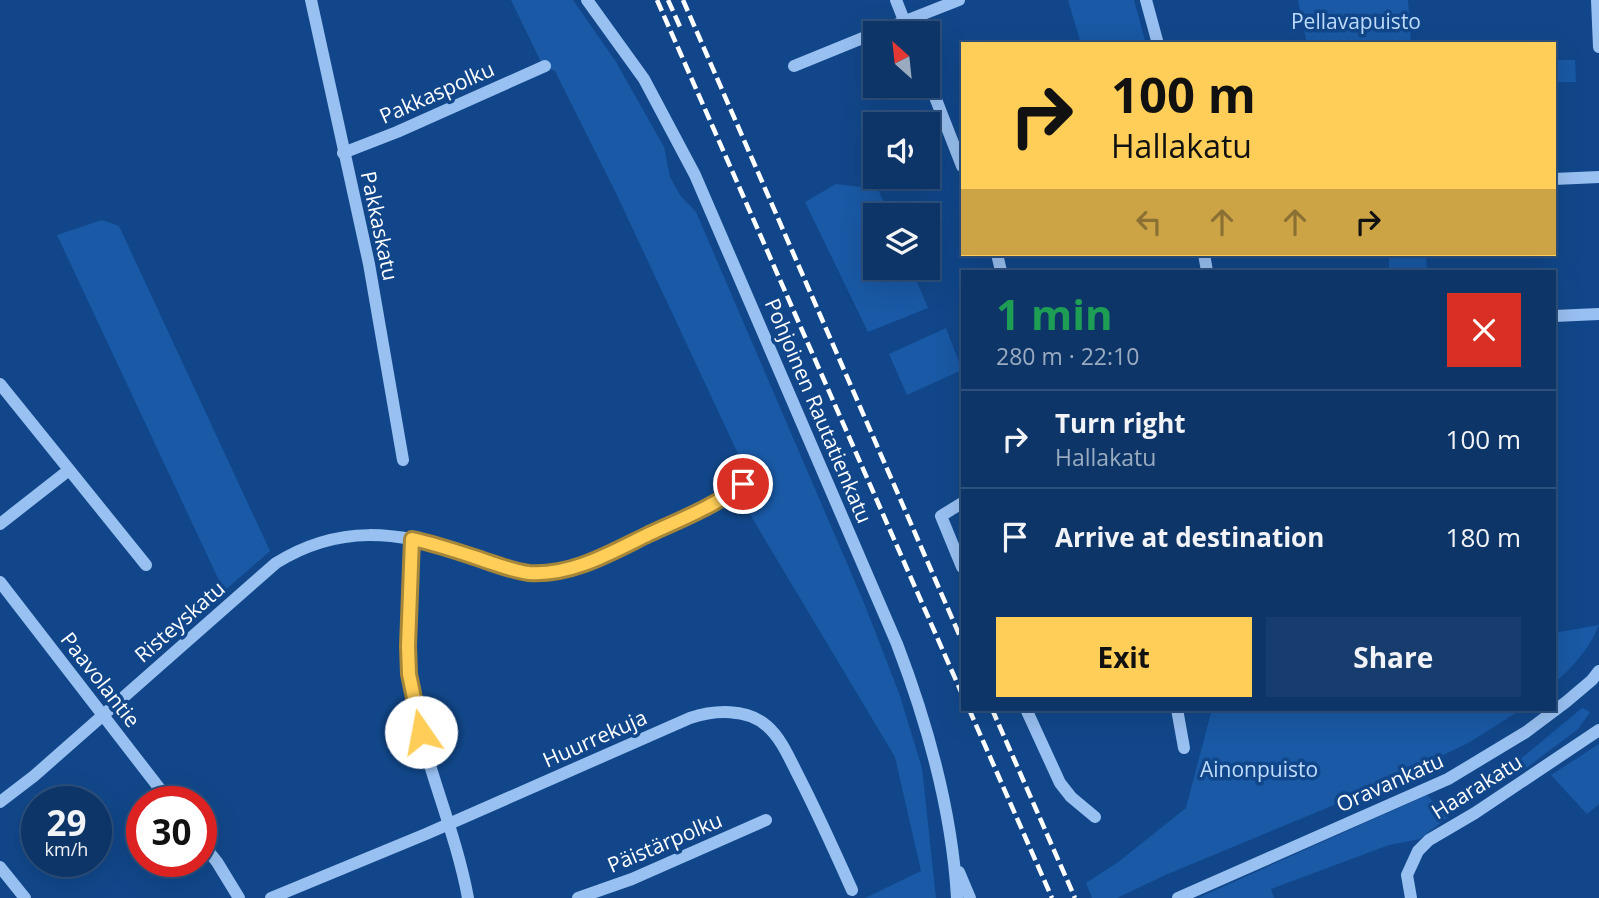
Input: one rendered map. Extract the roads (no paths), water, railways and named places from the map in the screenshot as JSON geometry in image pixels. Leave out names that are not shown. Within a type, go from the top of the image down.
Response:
[{"type":"street","name":"Pakkaskatu","points":[[311,0],[369,264],[403,460]]},
{"type":"street","name":"Pohjoinen Rautatienkatu","points":[[587,0],[644,79],[695,175],[897,644],[928,731],[938,772],[955,862],[957,898]]},
{"type":"street","points":[[896,0],[905,21]]},
{"type":"street","points":[[919,21],[959,0]]},
{"type":"street","points":[[1146,0],[1157,42]]},
{"type":"street","points":[[1597,0],[1599,47]]},
{"type":"street","points":[[794,66],[863,38]]},
{"type":"street","name":"Pakkaspolku","points":[[343,153],[545,66]]},
{"type":"street","points":[[935,98],[961,163]]},
{"type":"street","points":[[1556,179],[1599,177]]},
{"type":"street","points":[[1556,316],[1599,314]]},
{"type":"street","points":[[0,384],[146,565]]},
{"type":"street","points":[[0,524],[69,470]]},
{"type":"street","name":"Risteyskatu","points":[[0,802],[34,776],[276,563],[310,544],[357,535],[381,534],[450,549],[508,569],[530,573],[550,572],[583,565],[613,552],[726,497],[743,484]]},
{"type":"street","points":[[961,504],[942,516],[961,564]]},
{"type":"street","points":[[412,539],[407,636],[409,674],[421,732],[462,867],[468,898]]},
{"type":"street","name":"Paavolantie","points":[[0,582],[158,786]]},
{"type":"street","name":"Oravankatu","points":[[1556,710],[1599,671]]},
{"type":"street","points":[[1027,711],[1060,783],[1071,797],[1095,817]]},
{"type":"street","points":[[1177,711],[1184,748]]},
{"type":"street","name":"Oravankatu","points":[[1178,898],[1448,779],[1526,732],[1554,711]]},
{"type":"street","name":"Huurrekuja","points":[[271,898],[705,713],[734,713],[767,725],[812,803],[852,890]]},
{"type":"street","name":"Haarakatu","points":[[1411,898],[1407,874],[1418,851],[1429,840],[1475,813],[1599,730]]},
{"type":"street","name":"Päistärpolku","points":[[578,898],[632,879],[766,820]]},
{"type":"street","points":[[217,862],[239,898]]},
{"type":"street","name":"Pohjoinen Rautatienkatu","points":[[955,862],[970,898]]},
{"type":"street","points":[[0,867],[26,898]]},
{"type":"railway","points":[[657,0],[961,692]]},
{"type":"railway","points":[[668,0],[681,29]]},
{"type":"railway","points":[[683,0],[961,639]]},
{"type":"railway","points":[[970,711],[1052,898]]},
{"type":"railway","points":[[993,711],[1075,898]]},
{"type":"park label","name":"Pellavapuisto","points":[[1356,22]]},
{"type":"park label","name":"Ainonpuisto","points":[[1259,770]]}]
